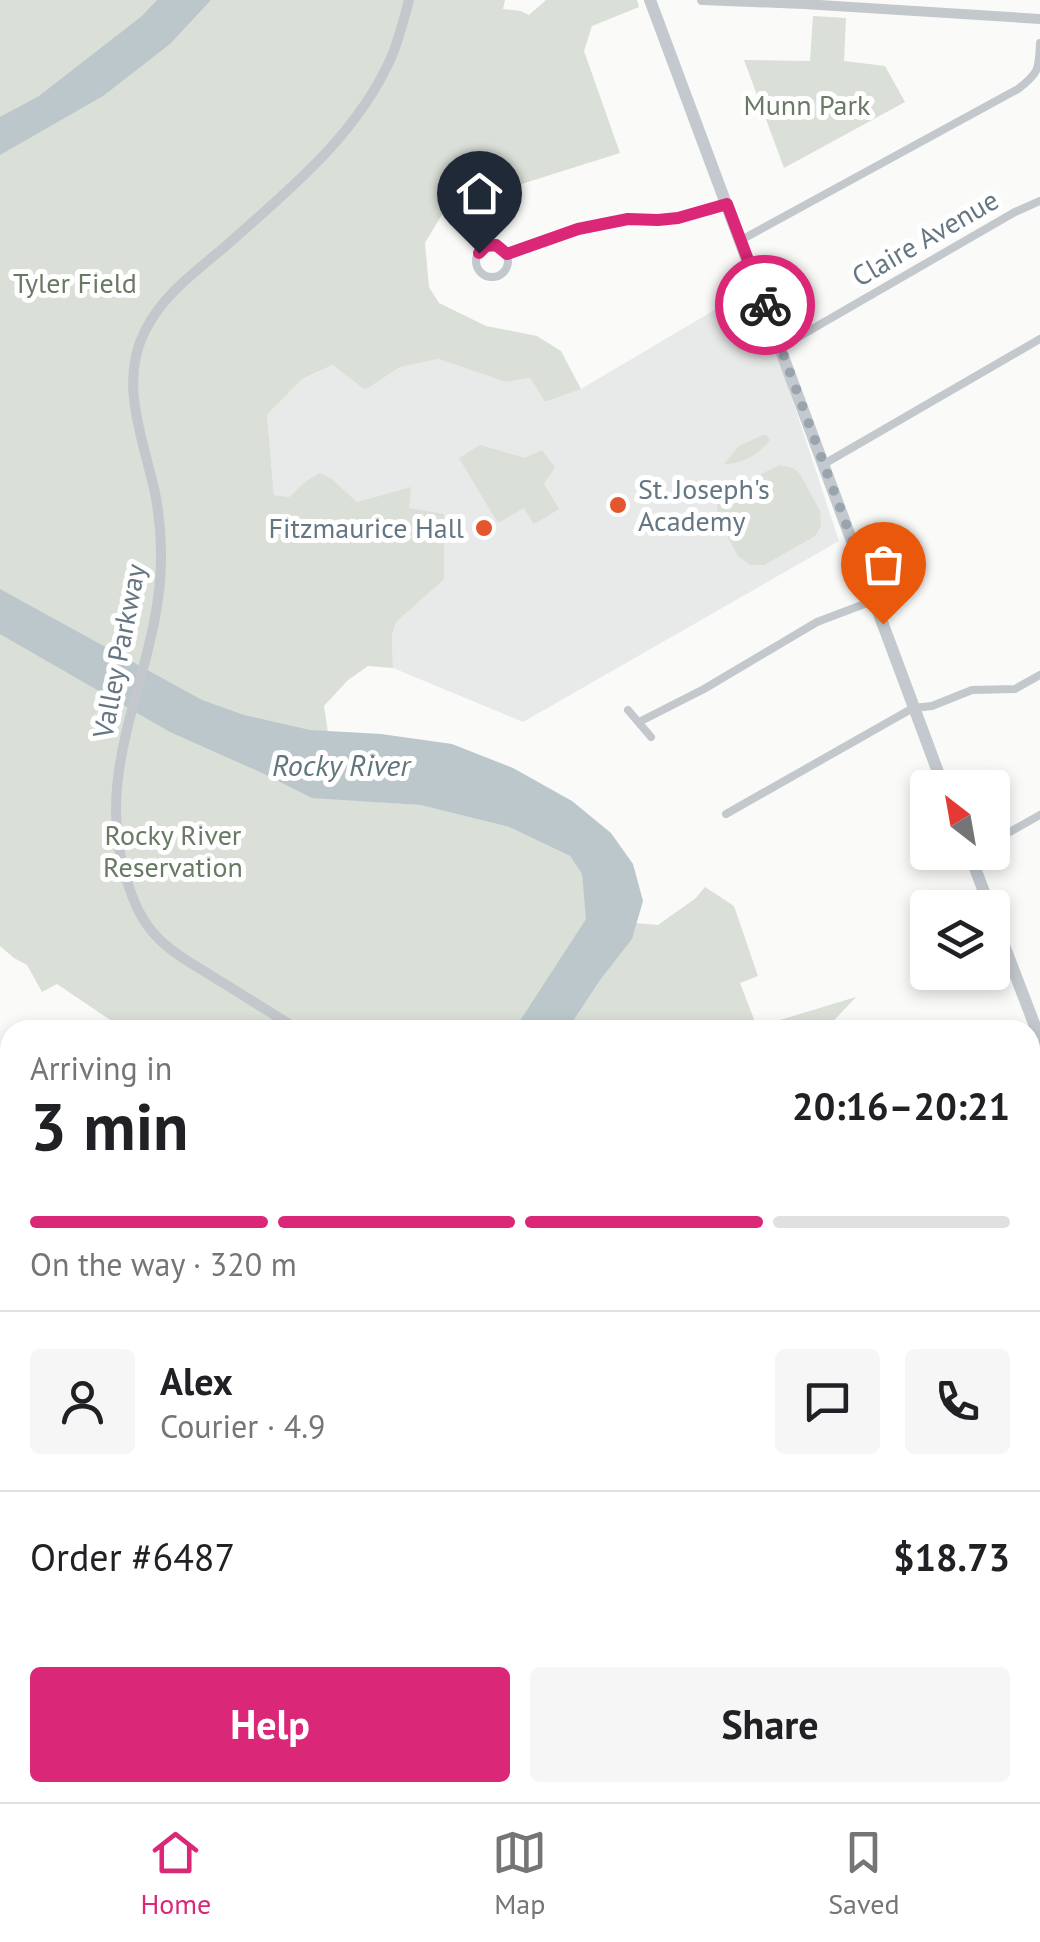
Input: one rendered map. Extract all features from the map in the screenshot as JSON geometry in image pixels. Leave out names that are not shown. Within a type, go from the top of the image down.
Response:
[{"type":"main road","points":[[650,0],[937,770]]},
{"type":"main road","points":[[1010,961],[1033,1020]]},
{"type":"street","name":"Valley Parkway","points":[[283,1020],[163,943],[144,923],[123,870],[117,840],[116,780],[151,638],[162,557],[158,510],[136,414],[132,378],[143,334],[157,310],[177,287],[310,172],[362,110],[393,54],[409,0]]},
{"type":"street","points":[[704,0],[918,6],[1040,20]]},
{"type":"street","points":[[741,240],[1018,90],[1039,68],[1040,43]]},
{"type":"street","name":"Claire Avenue","points":[[781,347],[1014,212],[1040,201]]},
{"type":"street","points":[[507,254],[578,229],[628,219],[678,218],[727,204]]},
{"type":"street","points":[[496,245],[507,254],[508,265],[501,274],[491,276],[478,268],[479,253],[486,246],[496,245]]},
{"type":"street","points":[[824,464],[1040,339]]},
{"type":"street","points":[[639,722],[704,689],[817,622],[875,600]]},
{"type":"street","points":[[726,814],[912,708],[932,706],[972,690],[1015,690],[1040,675]]},
{"type":"street","points":[[628,710],[651,737]]},
{"type":"street","points":[[1010,832],[1040,815]]},
{"type":"shaded area","name":"St. Joseph's Academy","points":[[755,286],[839,541],[523,722],[393,668],[392,635],[403,592],[410,488],[357,502],[332,479],[306,481],[289,497],[274,495],[267,415],[302,379],[334,365],[365,390],[400,367],[438,359],[506,382],[530,378],[545,402],[581,389]]},
{"type":"green space","name":"Rocky River Reservation","points":[[0,0],[505,0],[503,9],[529,15],[546,0],[637,0],[639,7],[592,26],[584,51],[620,153],[464,202],[441,216],[425,243],[429,287],[439,303],[486,326],[537,336],[561,351],[581,389],[545,402],[530,378],[506,382],[438,359],[400,367],[365,390],[333,365],[302,379],[267,415],[274,495],[289,497],[320,473],[357,502],[411,487],[409,508],[444,514],[444,579],[396,622],[392,635],[393,668],[368,666],[348,680],[324,706],[338,799],[420,805],[509,827],[570,856],[582,874],[587,919],[658,925],[705,887],[734,906],[758,976],[740,983],[754,1020],[110,1020],[57,984],[42,992],[27,965],[0,946]]},
{"type":"green space","name":"Munn Park","points":[[813,16],[846,18],[844,61],[885,66],[905,102],[784,168],[744,60],[810,61]]},
{"type":"green space","points":[[763,435],[770,440],[755,454],[724,464],[739,446]]},
{"type":"green space","points":[[480,445],[525,458],[542,450],[555,467],[544,484],[559,509],[534,524],[524,508],[498,523],[459,458]]},
{"type":"green space","points":[[779,465],[800,474],[820,511],[821,526],[815,536],[764,565],[750,565],[738,556],[718,519],[717,505],[732,489]]},
{"type":"green space","name":"Rocky River Reservation","points":[[856,997],[834,1020],[780,1020]]},
{"type":"water","points":[[157,0],[211,0],[170,44],[103,96],[0,155],[0,117],[39,96]]},
{"type":"water","name":"Rocky River","points":[[0,589],[202,700],[244,715],[310,730],[452,744],[513,768],[572,801],[611,833],[633,864],[643,901],[632,939],[574,1020],[520,1020],[586,919],[582,874],[570,856],[509,827],[420,805],[312,798],[170,732],[0,634]]},
{"type":"way so far","points":[[765,305],[883,624]]},
{"type":"place","name":"St. Joseph's Academy","points":[[618,505]]},
{"type":"place","name":"Fitzmaurice Hall","points":[[484,528]]},
{"type":"route","points":[[479,253],[486,246],[496,245],[507,254],[578,229],[628,219],[678,218],[727,204],[765,305]]},
{"type":"park label","name":"Tyler Field","points":[[75,283]]}]
